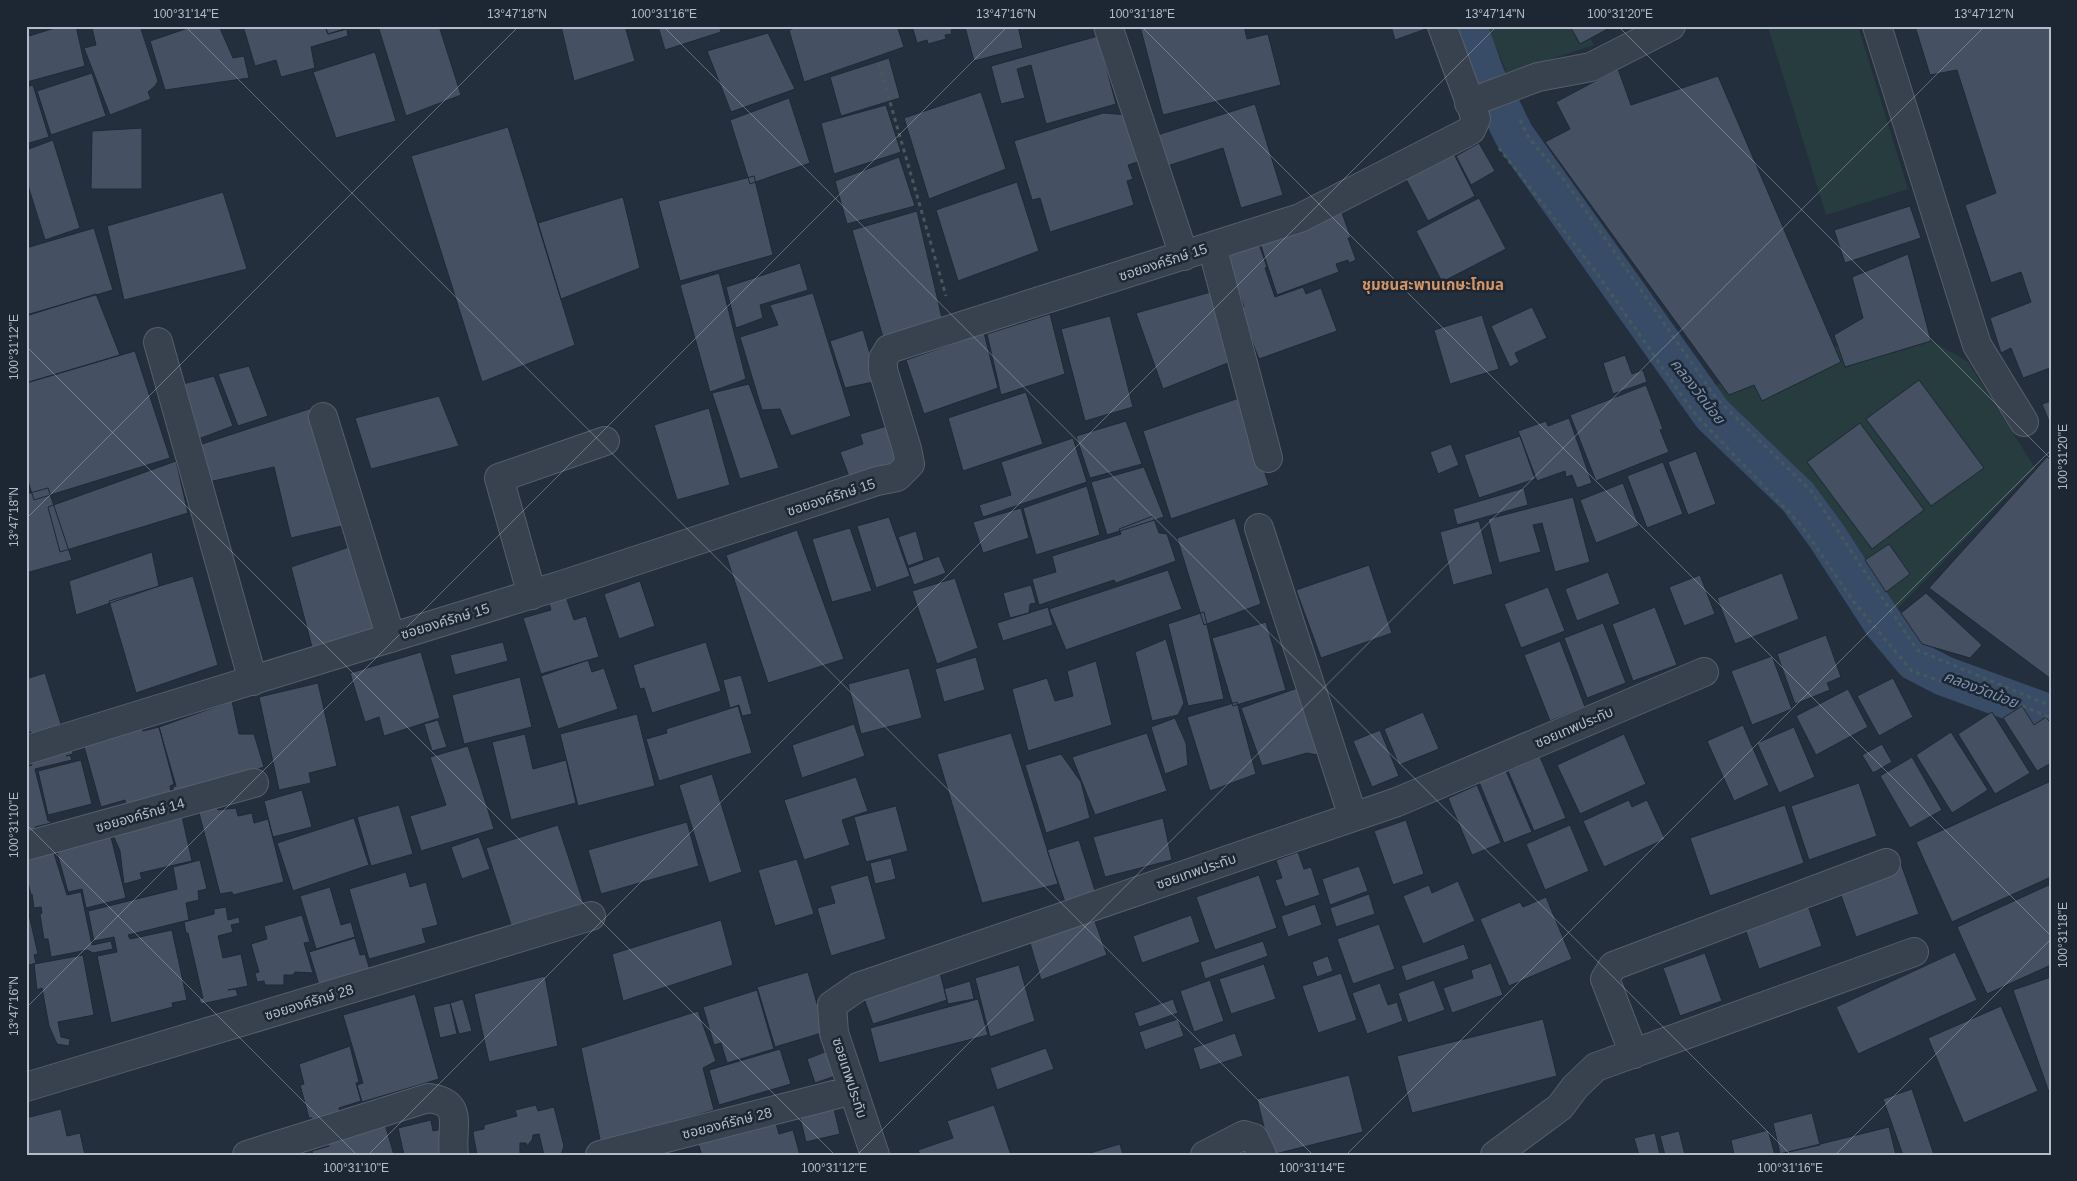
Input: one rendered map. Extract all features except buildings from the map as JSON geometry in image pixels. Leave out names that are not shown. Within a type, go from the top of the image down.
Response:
[{"type":"street","points":[[1108,26],[1184,256]]},
{"type":"street","points":[[1442,26],[1475,107],[1505,89],[1538,78],[1591,67],[1672,26]]},
{"type":"street","points":[[1877,26],[1977,345],[2024,422]]},
{"type":"street","name":"ซอยองค์รักษ์ 15","points":[[26,750],[532,594],[897,477],[910,464],[883,370],[883,359],[889,349],[1300,218],[1471,130],[1475,107]]},
{"type":"street","points":[[1212,246],[1268,458]]},
{"type":"street","points":[[158,342],[253,680]]},
{"type":"street","points":[[323,417],[391,638]]},
{"type":"street","points":[[532,594],[499,478],[604,441]]},
{"type":"street","points":[[1259,528],[1353,817]]},
{"type":"street","name":"ซอยเทพประทับ","points":[[875,1155],[834,1034],[832,1005],[858,987],[1397,802],[1704,672]]},
{"type":"street","name":"ซอยองค์รักษ์ 14","points":[[26,846],[254,783]]},
{"type":"street","points":[[1634,1054],[1605,979],[1613,966],[1886,863]]},
{"type":"street","name":"ซอยองค์รักษ์ 28","points":[[26,1087],[591,916]]},
{"type":"street","points":[[1495,1155],[1560,1107],[1575,1087],[1596,1068],[1914,952]]},
{"type":"street","name":"ซอยองค์รักษ์ 28","points":[[600,1155],[853,1090]]},
{"type":"street","points":[[247,1155],[428,1098],[442,1099],[453,1110],[454,1155]]},
{"type":"street","points":[[1205,1155],[1244,1135],[1254,1138],[1262,1155]]},
{"type":"path","points":[[879,64],[956,328]]},
{"type":"path","points":[[1505,89],[1530,138],[1565,181],[1716,398],[1811,491],[1917,650],[2051,706]]},
{"type":"path","points":[[1475,107],[1596,272],[1694,412],[1801,525],[1856,605],[1912,671],[2006,704],[2023,706],[2051,718]]},
{"type":"green space","points":[[1487,26],[1584,26],[1594,45],[1507,73]]},
{"type":"green space","points":[[1858,26],[1908,189],[1826,215],[1768,27]]},
{"type":"green space","points":[[1905,325],[1968,362],[2035,468],[1895,611],[1814,490],[1719,395],[1713,386]]},
{"type":"waterway","name":"คลองวัดน้อย","points":[[1467,26],[1484,74],[1514,135],[1712,414],[1798,497],[1826,535],[1883,623],[1915,661],[1944,676],[2051,715]]},
{"type":"district","name":"ชุมชนสะพานเกษะโกมล","points":[[1433,284]]}]
